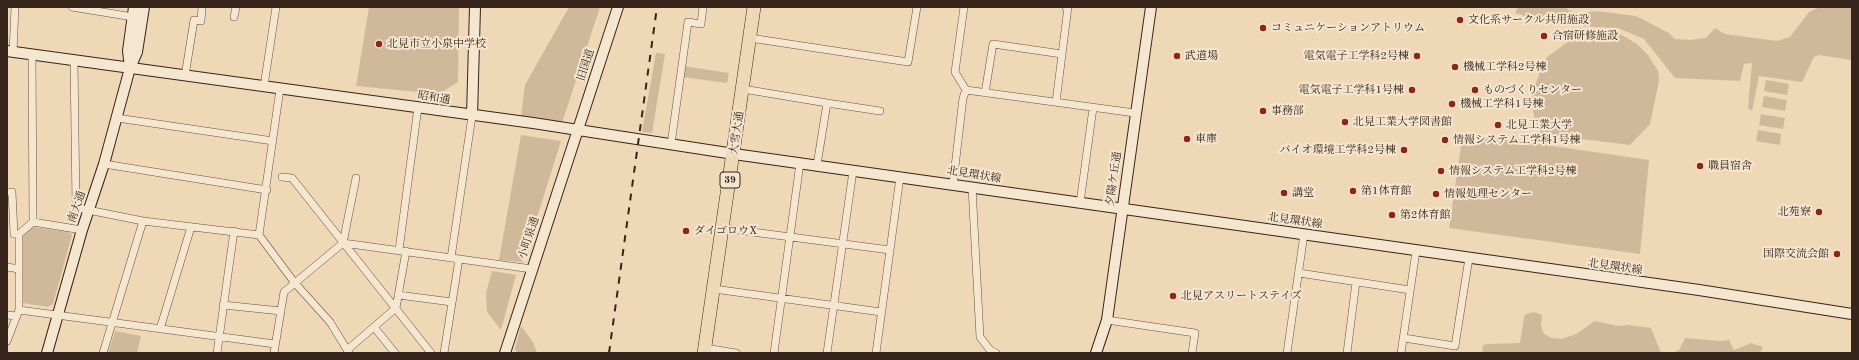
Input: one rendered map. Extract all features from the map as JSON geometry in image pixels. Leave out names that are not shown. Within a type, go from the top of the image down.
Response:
[{"type":"highway","name":"大雪大通","points":[[705,351],[754,7]]},
{"type":"main road","name":"南大通","points":[[47,353],[82,230],[104,164],[130,68],[137,52],[144,7]]},
{"type":"main road","points":[[472,116],[475,7]]},
{"type":"main road","name":"旧国道","points":[[577,130],[618,7]]},
{"type":"main road","name":"夕陽ケ丘通","points":[[1096,353],[1107,320],[1121,208],[1151,7]]},
{"type":"main road","name":"南大通","points":[[130,68],[128,51],[134,12]]},
{"type":"main road","name":"昭和通","points":[[10,46],[32,54],[74,61],[418,107],[472,116],[533,123],[734,154]]},
{"type":"main road","name":"小町泉通","points":[[505,353],[577,130]]},
{"type":"main road","name":"北見環状線","points":[[734,154],[800,162],[853,171],[1691,289],[1852,314]]},
{"type":"street","points":[[10,46],[15,7]]},
{"type":"street","points":[[72,7],[134,12]]},
{"type":"street","points":[[185,76],[194,20],[201,21],[202,7]]},
{"type":"street","points":[[234,17],[236,7]]},
{"type":"street","points":[[264,86],[276,7]]},
{"type":"street","points":[[671,144],[688,22],[701,24],[703,7]]},
{"type":"street","points":[[750,38],[908,62],[917,7]]},
{"type":"street","points":[[964,7],[955,72],[966,90],[1136,113]]},
{"type":"street","points":[[1056,102],[1068,7],[1066,7]]},
{"type":"street","points":[[985,93],[993,44],[1062,54]]},
{"type":"street","points":[[7,341],[18,313],[19,234],[33,222],[32,54]]},
{"type":"street","points":[[74,61],[76,205],[78,208],[143,221],[259,235],[294,282],[330,322],[348,351],[374,326],[396,308],[418,107]]},
{"type":"street","points":[[259,235],[267,190],[267,176],[280,88]]},
{"type":"street","points":[[743,90],[880,111]]},
{"type":"street","points":[[953,184],[963,98],[966,90]]},
{"type":"street","points":[[817,165],[827,103]]},
{"type":"street","points":[[1080,203],[1093,108]]},
{"type":"street","points":[[451,258],[472,116]]},
{"type":"street","points":[[117,118],[273,142]]},
{"type":"street","points":[[774,353],[800,162]]},
{"type":"street","points":[[104,164],[267,190]]},
{"type":"street","points":[[827,353],[835,306],[853,171]]},
{"type":"street","points":[[282,177],[292,178],[431,353]]},
{"type":"street","points":[[876,353],[900,177]]},
{"type":"street","points":[[7,314],[18,313],[59,315],[219,336],[276,350],[284,292],[294,282],[343,243],[356,178]]},
{"type":"street","points":[[972,187],[980,337],[990,350],[996,353]]},
{"type":"street","points":[[7,192],[12,192],[14,234],[19,234]]},
{"type":"street","points":[[103,353],[143,221]]},
{"type":"street","points":[[33,222],[82,230]]},
{"type":"street","points":[[160,329],[191,227]]},
{"type":"street","points":[[722,228],[890,250]]},
{"type":"street","points":[[217,353],[234,231]]},
{"type":"street","points":[[1287,353],[1304,234]]},
{"type":"street","points":[[343,243],[532,269]]},
{"type":"street","points":[[1401,353],[1416,251]]},
{"type":"street","points":[[1404,338],[1455,346],[1469,258]]},
{"type":"street","points":[[444,353],[459,259]]},
{"type":"street","points":[[7,267],[19,269]]},
{"type":"street","points":[[1299,273],[1410,290]]},
{"type":"street","points":[[1347,353],[1356,282]]},
{"type":"street","points":[[714,289],[881,312]]},
{"type":"street","points":[[398,295],[452,302]]},
{"type":"street","points":[[224,304],[281,311]]},
{"type":"street","points":[[1107,320],[1195,333],[1192,353]]},
{"type":"street","points":[[374,326],[395,353]]},
{"type":"street","points":[[705,351],[736,353]]},
{"type":"shaded area","points":[[369,7],[459,7],[458,82],[439,94],[356,86]]},
{"type":"shaded area","points":[[569,7],[600,7],[562,123],[521,117],[525,85]]},
{"type":"shaded area","points":[[1518,7],[1567,7],[1568,10],[1578,13],[1597,11],[1636,16],[1669,33],[1675,39],[1690,40],[1706,38],[1715,28],[1725,34],[1777,41],[1790,37],[1809,12],[1820,7],[1852,7],[1852,60],[1819,55],[1814,57],[1802,82],[1759,76],[1752,111],[1748,108],[1752,63],[1744,64],[1740,81],[1675,78],[1644,39],[1618,28],[1593,27],[1542,21],[1515,13]]},
{"type":"shaded area","points":[[1606,30],[1622,35],[1637,44],[1648,55],[1658,71],[1659,81],[1650,124],[1630,145],[1541,134],[1535,120],[1532,106],[1532,94],[1542,66],[1547,57],[1572,39],[1587,32]]},
{"type":"shaded area","points":[[656,53],[665,54],[652,133],[642,132]]},
{"type":"shaded area","points":[[683,66],[729,73],[727,83],[682,77]]},
{"type":"shaded area","points":[[1766,80],[1789,84],[1787,95],[1764,91]]},
{"type":"shaded area","points":[[1764,96],[1787,100],[1785,111],[1762,107]]},
{"type":"shaded area","points":[[1761,114],[1785,118],[1783,129],[1759,125]]},
{"type":"shaded area","points":[[1758,130],[1781,134],[1780,145],[1756,141]]},
{"type":"shaded area","points":[[1463,133],[1649,160],[1640,254],[1449,228]]},
{"type":"shaded area","points":[[521,135],[561,141],[523,262],[499,260]]},
{"type":"shaded area","points":[[33,227],[69,232],[72,235],[53,304],[48,307],[23,303],[22,235]]},
{"type":"shaded area","points":[[492,271],[516,275],[501,330],[487,312],[486,293]]},
{"type":"shaded area","points":[[1534,312],[1542,315],[1541,326],[1544,334],[1552,338],[1562,339],[1576,334],[1595,321],[1617,326],[1629,325],[1651,328],[1661,353],[1482,353],[1483,345],[1520,343],[1524,317],[1526,314]]},
{"type":"shaded area","points":[[521,326],[533,342],[537,353],[517,353],[515,349]]},
{"type":"shaded area","points":[[115,331],[141,336],[137,353],[108,353]]},
{"type":"shaded area","points":[[1685,338],[1720,341],[1729,340],[1734,350],[1751,343],[1763,347],[1760,353],[1672,353],[1679,350]]},
{"type":"railway","points":[[609,353],[657,7]]},
{"type":"place","name":"文化系サークル共用施設","points":[[1460,20]]},
{"type":"place","name":"コミュニケーションアトリウム","points":[[1263,28]]},
{"type":"place","name":"合宿研修施設","points":[[1544,36]]},
{"type":"place","name":"北見市立小泉中学校","points":[[379,44]]},
{"type":"place","name":"武道場","points":[[1177,56]]},
{"type":"place","name":"電気電子工学科2号棟","points":[[1417,56]]},
{"type":"place","name":"機械工学科2号棟","points":[[1455,67]]},
{"type":"place","name":"電気電子工学科1号棟","points":[[1412,90]]},
{"type":"place","name":"ものづくりセンター","points":[[1475,90]]},
{"type":"place","name":"機械工学科1号棟","points":[[1452,104]]},
{"type":"place","name":"事務部","points":[[1263,111]]},
{"type":"place","name":"北見工業大学図書館","points":[[1345,122]]},
{"type":"place","name":"北見工業大学","points":[[1498,125]]},
{"type":"place","name":"車庫","points":[[1187,139]]},
{"type":"place","name":"情報システム工学科1号棟","points":[[1445,140]]},
{"type":"place","name":"バイオ環境工学科2号棟","points":[[1404,150]]},
{"type":"place","name":"職員宿舎","points":[[1700,166]]},
{"type":"place","name":"情報システム工学科2号棟","points":[[1441,171]]},
{"type":"place","name":"第1体育館","points":[[1353,191]]},
{"type":"place","name":"講堂","points":[[1284,193]]},
{"type":"place","name":"情報処理センター","points":[[1436,194]]},
{"type":"place","name":"北苑寮","points":[[1819,212]]},
{"type":"place","name":"第2体育館","points":[[1392,215]]},
{"type":"place","name":"ダイゴロウX","points":[[686,231]]},
{"type":"place","name":"国際交流会館","points":[[1837,254]]},
{"type":"place","name":"北見アスリートステイズ","points":[[1173,296]]}]
